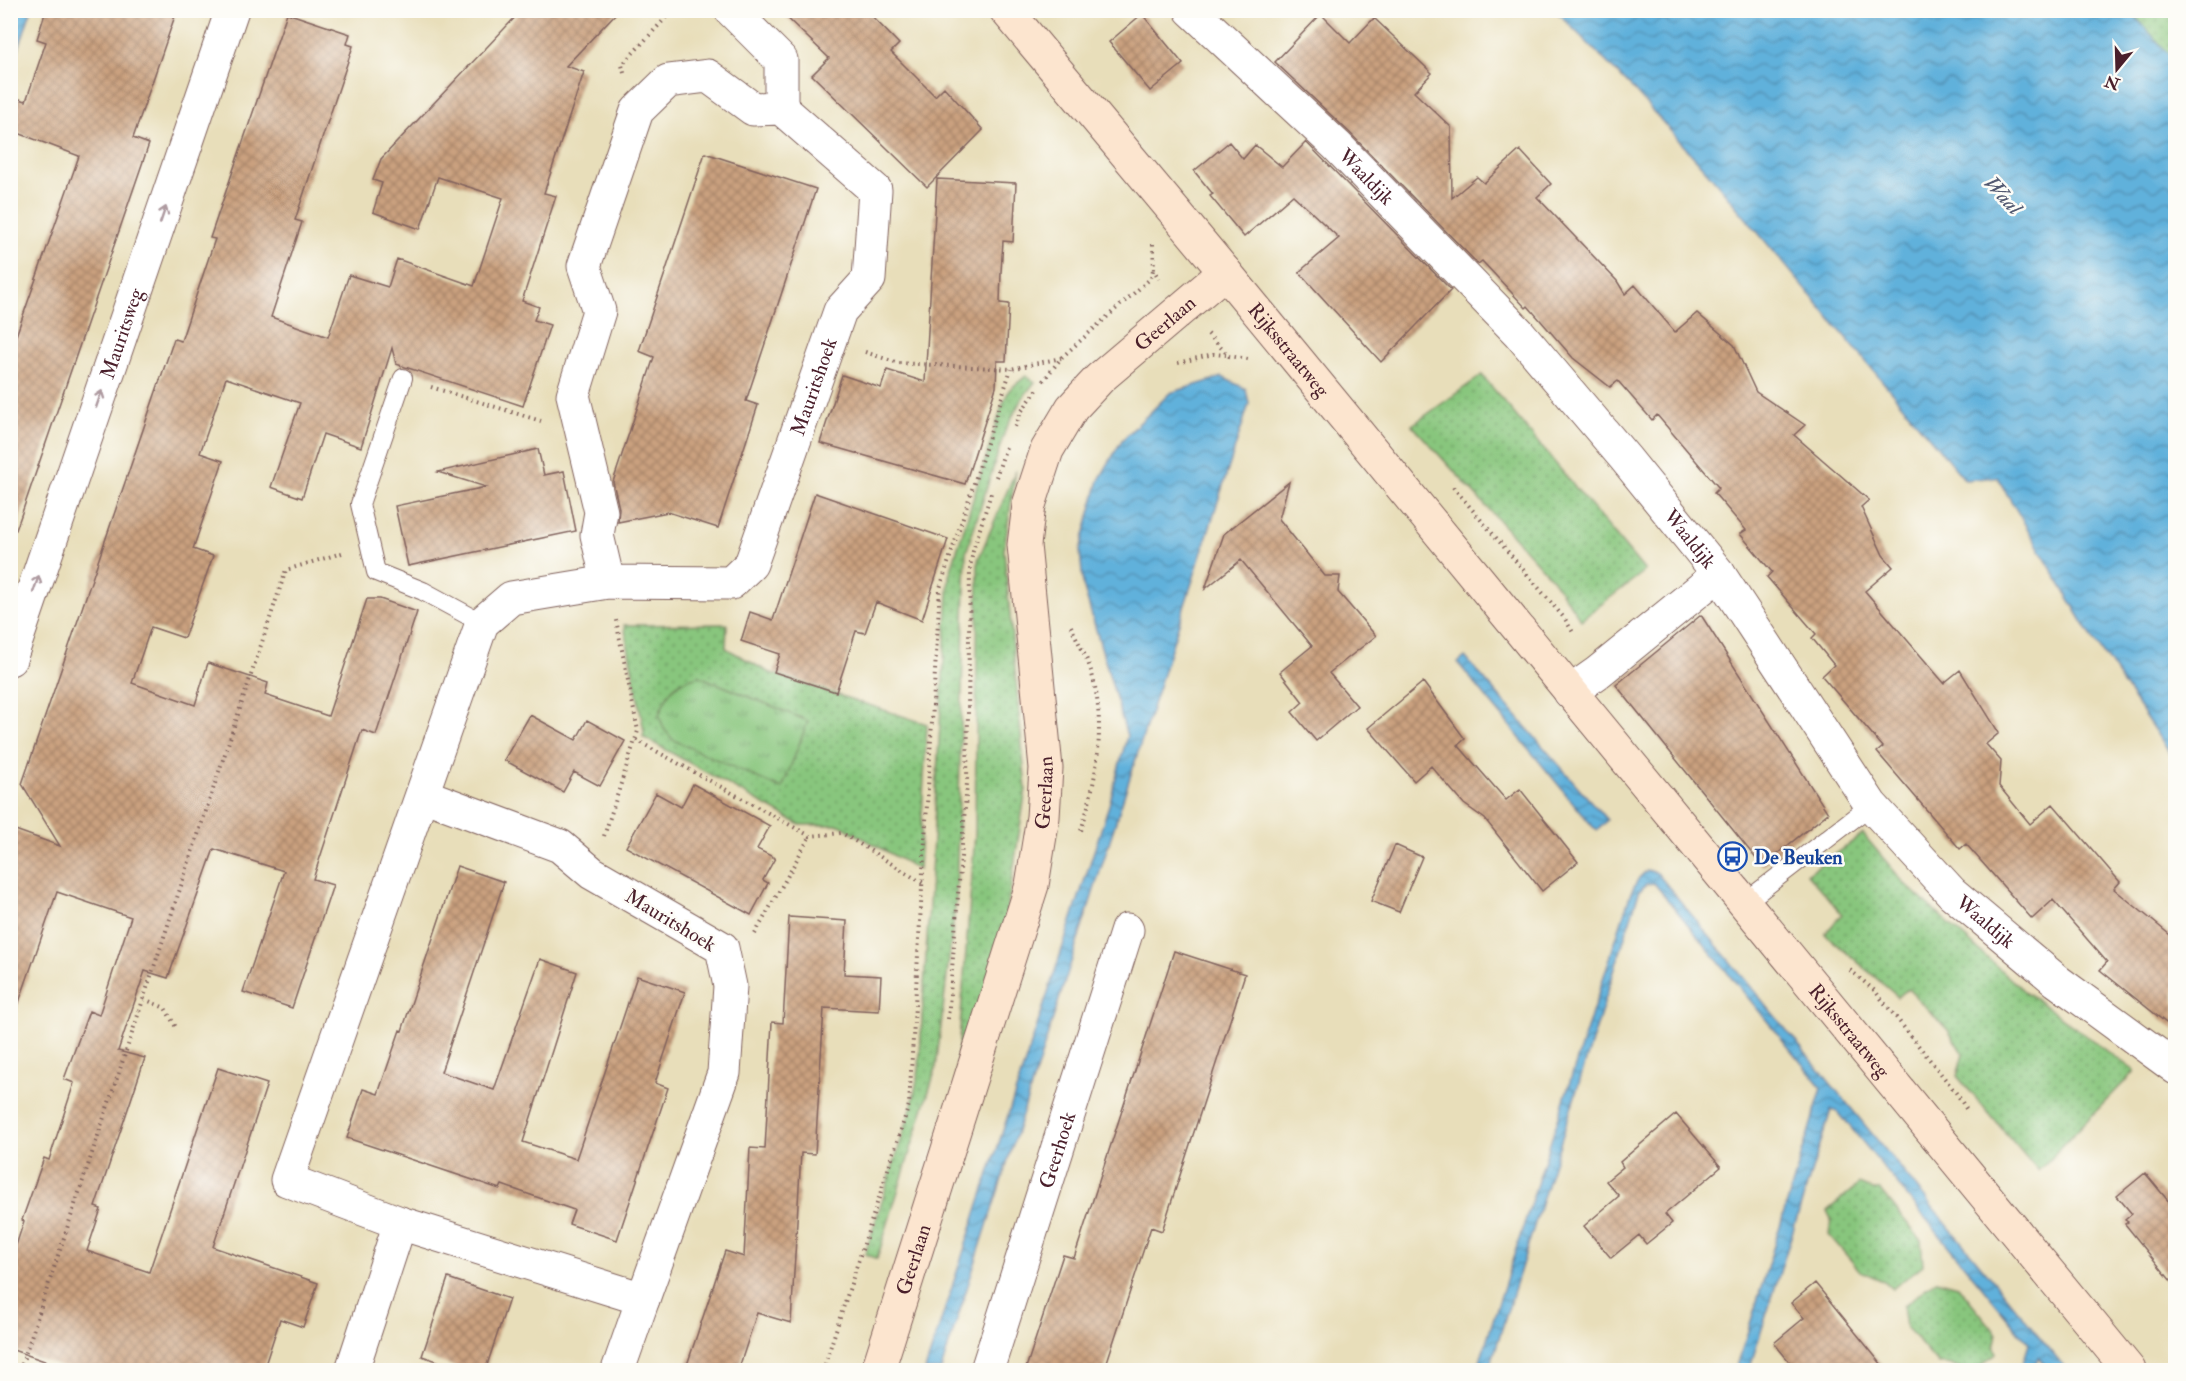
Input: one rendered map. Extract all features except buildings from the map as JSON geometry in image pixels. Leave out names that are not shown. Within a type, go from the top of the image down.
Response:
[{"type":"street","name":"Mauritsweg","points":[[10,659],[232,10]]},
{"type":"street","points":[[608,582],[597,535],[601,512],[585,435],[573,395],[599,311],[584,267],[637,111],[668,81],[708,76],[753,109],[781,108],[781,60],[731,10]]},
{"type":"street","name":"Rijksstraatweg","points":[[1006,10],[1225,272],[2129,1371]]},
{"type":"street","name":"Waaldijk","points":[[1191,10],[1337,146],[1519,333],[1719,574],[1871,805],[1952,893],[2057,981],[2175,1068]]},
{"type":"street","name":"Mauritshoek","points":[[644,1299],[400,1223],[287,1180],[483,623],[511,598],[608,582],[731,582],[751,564],[840,311],[870,279],[875,190],[781,108]]},
{"type":"street","name":"Geerlaan","points":[[878,1371],[1032,885],[1043,817],[1046,768],[1024,546],[1033,494],[1047,450],[1072,408],[1100,378],[1225,272]]},
{"type":"street","points":[[1570,692],[1597,673],[1719,574]]},
{"type":"street","name":"Mauritshoek","points":[[423,795],[560,846],[592,873],[723,948],[730,986],[724,1073],[618,1371]]},
{"type":"street","name":"Geerhoek","points":[[987,1371],[1127,930]]},
{"type":"street","points":[[352,1371],[400,1223]]},
{"type":"lane","points":[[403,378],[360,504],[376,572],[423,591],[483,623]]},
{"type":"lane","points":[[1744,903],[1871,805]]},
{"type":"path","points":[[1012,433],[1021,412],[1062,357],[1151,278],[1154,270]]},
{"type":"path","points":[[830,340],[898,363],[1011,369],[1062,357]]},
{"type":"path","points":[[823,1371],[909,1105],[940,588],[1011,369]]},
{"type":"path","points":[[403,378],[585,435]]},
{"type":"path","points":[[948,1024],[968,783],[970,568],[973,551],[1008,443]]},
{"type":"path","points":[[20,1371],[286,570],[370,545]]},
{"type":"path","points":[[592,873],[638,731],[608,582]]},
{"type":"path","points":[[636,740],[810,836],[842,833],[924,884]]},
{"type":"path","points":[[726,965],[753,937],[810,836]]},
{"type":"path","points":[[144,999],[165,1008],[177,1029]]},
{"type":"green space","points":[[2130,11],[2175,11],[2175,61]]},
{"type":"green space","points":[[1482,375],[1645,571],[1581,620],[1552,579],[1412,425]]},
{"type":"green space","points":[[1026,376],[1035,382],[1021,400],[1005,431],[966,553],[956,900],[936,1068],[877,1259],[865,1254],[912,1106],[919,1069],[949,576],[1002,406],[1009,390]]},
{"type":"green space","points":[[1016,470],[1004,550],[1026,789],[1004,930],[956,1079],[975,834],[978,560]]},
{"type":"green space","points":[[727,624],[726,648],[768,672],[927,724],[919,870],[840,825],[800,825],[643,737],[644,731],[624,625]]},
{"type":"green space","points":[[699,676],[808,721],[782,789],[673,740],[664,729],[659,715],[669,693],[683,681]]},
{"type":"green space","points":[[1863,834],[1906,885],[2023,990],[2135,1071],[2038,1171],[1957,1076],[1963,1054],[1948,1030],[1908,989],[1898,997],[1825,934],[1842,914],[1807,874]]},
{"type":"green space","points":[[1859,1184],[1873,1190],[1880,1190],[1921,1240],[1923,1265],[1892,1289],[1883,1281],[1860,1271],[1829,1235],[1831,1219],[1827,1211]]},
{"type":"green space","points":[[1936,1280],[1958,1286],[1997,1334],[1994,1347],[1996,1353],[1976,1370],[1938,1364],[1906,1327],[1903,1306]]},
{"type":"water","points":[[10,11],[31,11],[11,72]]},
{"type":"water","name":"Waal","points":[[1556,11],[2130,11],[2175,61],[2175,761],[2088,631],[1997,477],[1965,480],[1709,174],[1632,88]]},
{"type":"water","points":[[1222,377],[1246,389],[1249,404],[941,1370],[925,1370],[1109,805],[1127,736],[1083,585],[1080,550],[1099,480],[1122,440],[1170,393]]},
{"type":"water","points":[[1465,657],[1607,820],[1598,830],[1593,827],[1458,663]]},
{"type":"water","points":[[1647,870],[1657,873],[2067,1370],[2049,1370],[2038,1357],[2034,1370],[2021,1370],[2029,1344],[1838,1112],[1831,1110],[1749,1370],[1736,1370],[1822,1088],[1654,883],[1646,884],[1639,892],[1489,1370],[1477,1370],[1631,892]]},
{"type":"place","name":"De Beuken","points":[[1733,857]]}]
